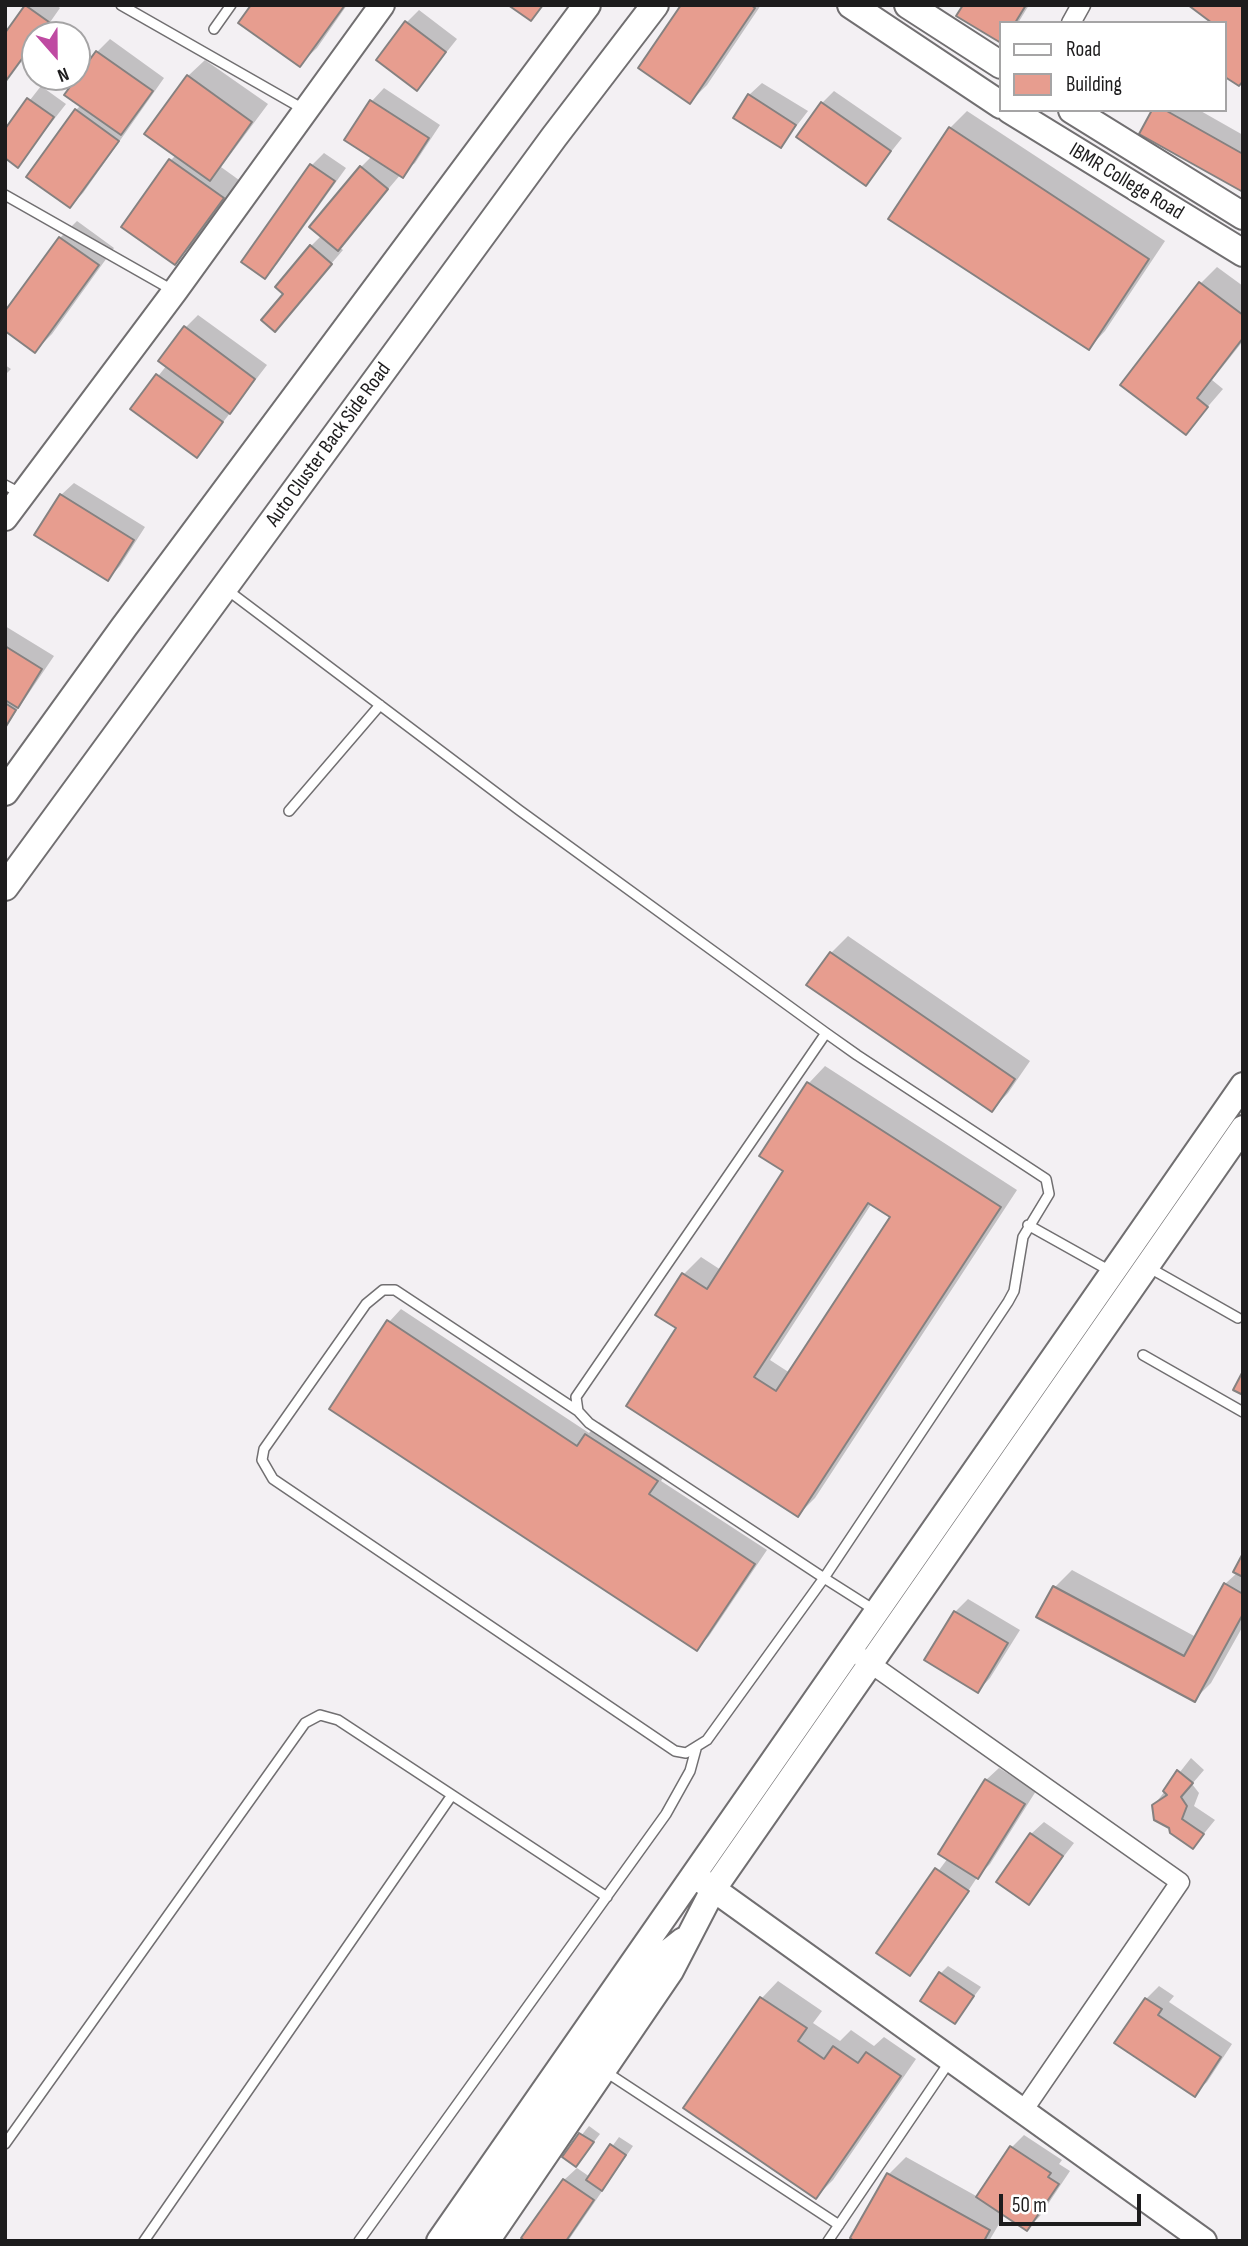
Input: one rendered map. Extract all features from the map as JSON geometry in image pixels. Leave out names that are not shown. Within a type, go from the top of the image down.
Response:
[{"type":"main road","points":[[5,518],[14,489],[175,291],[382,5]]},
{"type":"main road","points":[[5,792],[124,627],[587,5]]},
{"type":"main road","name":"Auto Cluster Back Side Road","points":[[5,887],[554,136],[655,5]]},
{"type":"main road","name":"IBMR College Road","points":[[851,5],[1000,103]]},
{"type":"main road","points":[[908,5],[1000,64]]},
{"type":"main road","name":"IBMR College Road","points":[[1013,112],[1243,253]]},
{"type":"main road","name":"IBMR College Road","points":[[1075,112],[1243,216]]},
{"type":"main road","points":[[439,2241],[1114,1273],[1149,1249],[1243,1085]]},
{"type":"main road","points":[[487,2241],[671,1971],[686,1937],[713,1890],[870,1664],[1149,1249],[1243,1128]]},
{"type":"main road","points":[[693,1875],[1204,2241]]},
{"type":"main road","points":[[465,2241],[654,1962],[686,1937]]},
{"type":"street","points":[[1072,21],[1082,5]]},
{"type":"street","points":[[850,1649],[1180,1882],[1023,2111]]},
{"type":"lane","points":[[121,5],[306,110]]},
{"type":"lane","points":[[214,29],[231,5]]},
{"type":"lane","points":[[5,195],[175,291]]},
{"type":"lane","points":[[224,588],[519,810],[826,1033],[1046,1179],[1049,1194],[1023,1237],[1014,1292],[1008,1302],[824,1578],[707,1740],[686,1753],[676,1751],[273,1479],[262,1460],[264,1449],[366,1304],[383,1290],[395,1290],[578,1411],[589,1423],[824,1578],[876,1611]]},
{"type":"lane","points":[[289,811],[380,705]]},
{"type":"lane","points":[[578,1411],[576,1396],[826,1033]]},
{"type":"lane","points":[[1028,1225],[1114,1273]]},
{"type":"lane","points":[[1149,1249],[1238,1318]]},
{"type":"lane","points":[[1143,1355],[1243,1412]]},
{"type":"lane","points":[[5,2144],[305,1723],[320,1715],[338,1720],[607,1897]]},
{"type":"lane","points":[[359,2241],[666,1814],[690,1771],[696,1749]]},
{"type":"lane","points":[[144,2241],[452,1795]]},
{"type":"lane","points":[[828,2241],[951,2060]]},
{"type":"lane","points":[[604,2070],[839,2225]]},
{"type":"building","points":[[25,5],[48,21],[21,21],[21,60],[5,82],[5,33]]},
{"type":"building","points":[[251,5],[345,5],[300,67],[238,23]]},
{"type":"building","points":[[508,5],[543,5],[531,21]]},
{"type":"building","points":[[681,5],[751,5],[755,8],[690,104],[638,68]]},
{"type":"building","points":[[963,5],[1026,5],[1016,21],[1000,21],[1000,42],[956,16]]},
{"type":"building","points":[[1188,5],[1243,5],[1243,81],[1239,86],[1227,78],[1227,21],[1209,21]]},
{"type":"building","points":[[405,21],[446,52],[417,91],[376,60]]},
{"type":"building","points":[[96,51],[153,91],[121,135],[64,95],[67,91],[91,91],[91,58]]},
{"type":"building","points":[[187,75],[252,122],[210,181],[144,134]]},
{"type":"building","points":[[748,94],[796,125],[781,148],[733,118]]},
{"type":"building","points":[[27,98],[54,117],[18,168],[5,158],[5,129]]},
{"type":"building","points":[[370,100],[429,138],[403,178],[344,140]]},
{"type":"building","points":[[821,102],[891,151],[866,186],[796,137]]},
{"type":"building","points":[[75,109],[119,141],[70,208],[26,177]]},
{"type":"building","points":[[1151,112],[1169,112],[1243,154],[1243,192],[1139,134]]},
{"type":"building","points":[[949,127],[1149,259],[1089,350],[888,219]]},
{"type":"building","points":[[169,159],[224,198],[175,265],[121,227]]},
{"type":"building","points":[[310,164],[335,181],[265,279],[241,262]]},
{"type":"building","points":[[360,166],[388,189],[338,251],[309,227]]},
{"type":"building","points":[[59,237],[99,265],[35,353],[5,331],[5,311]]},
{"type":"building","points":[[310,245],[332,264],[275,332],[261,320],[283,294],[275,287]]},
{"type":"building","points":[[1199,282],[1243,315],[1243,338],[1197,398],[1208,407],[1186,435],[1120,385]]},
{"type":"building","points":[[184,326],[255,379],[230,414],[158,361]]},
{"type":"building","points":[[156,374],[223,422],[197,458],[130,409]]},
{"type":"building","points":[[60,494],[134,540],[108,581],[34,535]]},
{"type":"building","points":[[5,646],[42,669],[18,708],[5,700]]},
{"type":"building","points":[[5,703],[16,710],[5,728]]},
{"type":"building","points":[[830,952],[1015,1079],[992,1112],[806,985]]},
{"type":"building","points":[[807,1082],[1001,1207],[798,1517],[626,1406],[676,1328],[655,1315],[682,1273],[707,1289],[783,1171],[759,1156]],"holes":[[[868,1203],[890,1217],[776,1391],[754,1377]]]},
{"type":"building","points":[[387,1320],[577,1446],[585,1434],[658,1481],[649,1494],[755,1564],[697,1651],[329,1409]]},
{"type":"building","points":[[1243,1371],[1243,1395],[1233,1390]]},
{"type":"building","points":[[1243,1555],[1243,1577],[1233,1572]]},
{"type":"building","points":[[1224,1583],[1243,1594],[1243,1614],[1195,1702],[1036,1617],[1053,1586],[1184,1656]]},
{"type":"building","points":[[954,1611],[1008,1643],[978,1693],[924,1660]]},
{"type":"building","points":[[1177,1770],[1193,1783],[1181,1797],[1187,1806],[1182,1819],[1204,1834],[1193,1849],[1170,1833],[1169,1828],[1154,1820],[1152,1805],[1167,1795],[1163,1791]]},
{"type":"building","points":[[985,1779],[1025,1804],[978,1879],[938,1854]]},
{"type":"building","points":[[1030,1833],[1063,1856],[1029,1905],[996,1882]]},
{"type":"building","points":[[935,1868],[969,1891],[910,1976],[876,1953]]},
{"type":"building","points":[[939,1972],[974,1996],[955,2024],[920,2001]]},
{"type":"building","points":[[760,1997],[807,2028],[798,2041],[824,2059],[833,2046],[858,2063],[866,2052],[901,2076],[816,2199],[683,2108]]},
{"type":"building","points":[[1145,1998],[1162,2009],[1158,2015],[1221,2057],[1195,2097],[1114,2043]]},
{"type":"building","points":[[579,2133],[594,2142],[576,2167],[562,2157]]},
{"type":"building","points":[[610,2144],[626,2155],[602,2191],[586,2180]]},
{"type":"building","points":[[1010,2146],[1051,2173],[1048,2177],[1059,2184],[1027,2231],[976,2197]]},
{"type":"building","points":[[887,2173],[990,2230],[984,2241],[854,2241],[850,2238]]},
{"type":"building","points":[[563,2179],[594,2200],[566,2241],[525,2241],[521,2238]]}]
